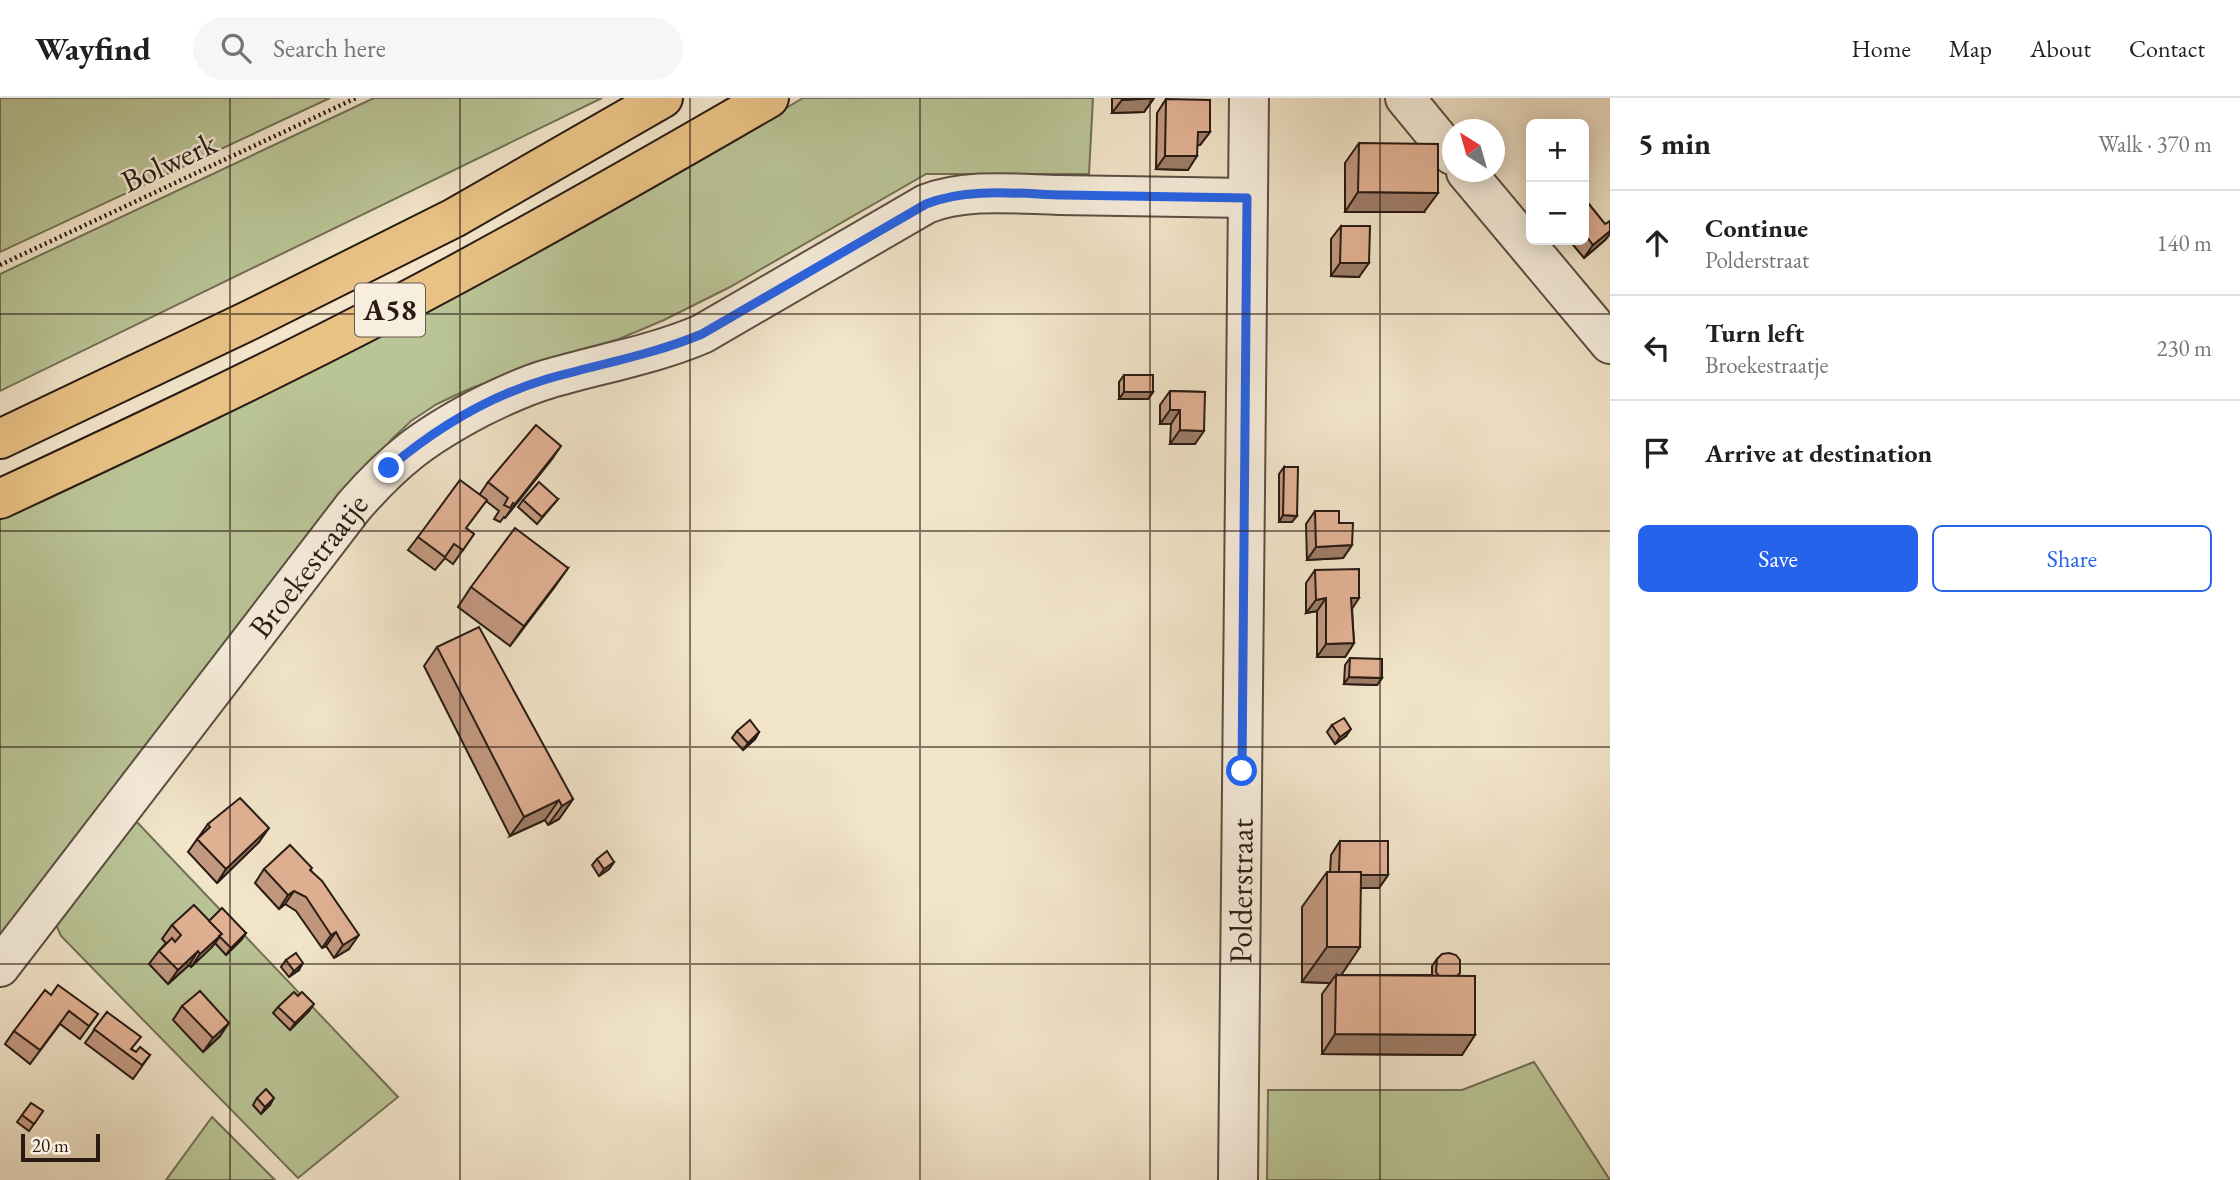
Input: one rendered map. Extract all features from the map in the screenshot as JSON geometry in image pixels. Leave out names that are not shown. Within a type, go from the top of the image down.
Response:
[{"type":"highway","name":"A58","points":[[0,439],[250,320],[454,218],[663,98]]},
{"type":"highway","name":"A58","points":[[0,499],[187,412],[395,307],[769,98]]},
{"type":"street","name":"Polderstraat","points":[[1238,1180],[1249,98]]},
{"type":"street","points":[[1405,98],[1442,143]]},
{"type":"street","points":[[1474,182],[1610,344]]},
{"type":"street","name":"Broekestraatje","points":[[0,967],[354,506],[389,468],[438,430],[500,398],[545,379],[678,344],[702,334],[939,199],[1002,194],[1247,198]]},
{"type":"path","name":"Bolwerk","points":[[0,265],[356,98]]},
{"type":"green space","points":[[0,98],[330,98],[0,252]]},
{"type":"green space","points":[[374,98],[602,98],[0,391],[0,274]]},
{"type":"green space","points":[[803,98],[1093,98],[1089,174],[926,174],[730,287],[664,320],[619,339],[566,354],[469,389],[437,404],[411,421],[391,440],[0,954],[0,515],[214,419],[651,189]]},
{"type":"green space","points":[[135,820],[398,1097],[298,1178],[61,936],[57,927],[58,921]]},
{"type":"green space","points":[[1534,1062],[1610,1180],[1267,1180],[1268,1090],[1462,1090]]},
{"type":"green space","points":[[212,1117],[275,1180],[166,1180]]},
{"type":"building","points":[[1122,98],[1154,98],[1122,100]]},
{"type":"building","points":[[1166,99],[1210,100],[1210,132],[1198,132],[1197,156],[1165,156]]},
{"type":"building","points":[[1359,143],[1438,144],[1438,193],[1358,192]]},
{"type":"building","points":[[1589,204],[1605,224],[1610,221],[1610,231],[1593,245],[1589,240]]},
{"type":"building","points":[[1341,226],[1370,226],[1369,263],[1340,263]]},
{"type":"building","points":[[1124,375],[1153,375],[1153,392],[1124,392]]},
{"type":"building","points":[[1170,391],[1205,392],[1204,431],[1180,430],[1180,410],[1170,410]]},
{"type":"building","points":[[536,425],[561,446],[510,508],[504,505],[508,498],[488,482]]},
{"type":"building","points":[[1284,467],[1298,467],[1297,516],[1283,515]]},
{"type":"building","points":[[460,480],[487,500],[466,528],[474,534],[463,550],[454,544],[445,557],[418,537]]},
{"type":"building","points":[[539,482],[558,499],[542,517],[523,500]]},
{"type":"building","points":[[1315,511],[1339,511],[1339,523],[1353,523],[1352,545],[1316,547]]},
{"type":"building","points":[[515,528],[568,568],[524,626],[471,587]]},
{"type":"building","points":[[1359,569],[1359,598],[1351,598],[1354,643],[1326,644],[1326,598],[1316,600],[1315,570]]},
{"type":"building","points":[[479,627],[573,799],[562,806],[559,800],[524,817],[437,647]]},
{"type":"building","points":[[1350,658],[1382,659],[1382,678],[1349,677]]},
{"type":"building","points":[[1344,718],[1351,729],[1340,737],[1332,725]]},
{"type":"building","points":[[750,720],[759,732],[748,743],[737,731]]},
{"type":"building","points":[[240,798],[269,828],[226,869],[197,839],[210,827],[208,824]]},
{"type":"building","points":[[1340,841],[1388,841],[1388,875],[1339,872]]},
{"type":"building","points":[[290,845],[322,881],[359,935],[343,945],[336,932],[331,935],[306,897],[294,891],[288,895],[264,869]]},
{"type":"building","points":[[607,851],[614,862],[604,869],[597,859]]},
{"type":"building","points":[[1327,872],[1361,872],[1360,947],[1327,947]]},
{"type":"building","points":[[194,905],[222,934],[178,970],[159,951],[172,938],[175,942],[181,935],[172,925]]},
{"type":"building","points":[[222,908],[246,933],[231,948],[209,921]]},
{"type":"building","points":[[296,953],[303,963],[294,971],[286,960]]},
{"type":"building","points":[[1449,953],[1460,960],[1460,973],[1457,976],[1439,976],[1436,972],[1437,959],[1442,954]]},
{"type":"building","points":[[1336,975],[1475,976],[1475,1035],[1335,1034]]},
{"type":"building","points":[[58,985],[98,1014],[89,1026],[69,1011],[40,1050],[14,1031],[45,990],[51,995]]},
{"type":"building","points":[[200,991],[229,1023],[213,1038],[182,1006]]},
{"type":"building","points":[[294,992],[298,996],[302,992],[314,1004],[295,1023],[278,1007]]},
{"type":"building","points":[[107,1012],[141,1037],[131,1049],[136,1052],[140,1047],[150,1055],[142,1065],[94,1029]]},
{"type":"building","points":[[266,1089],[274,1098],[265,1107],[257,1098]]},
{"type":"building","points":[[31,1103],[43,1111],[34,1124],[22,1115]]},
{"type":"route","points":[[389,468],[438,430],[500,398],[545,379],[678,344],[702,334],[939,199],[1002,194],[1247,198],[1242,771]]}]
